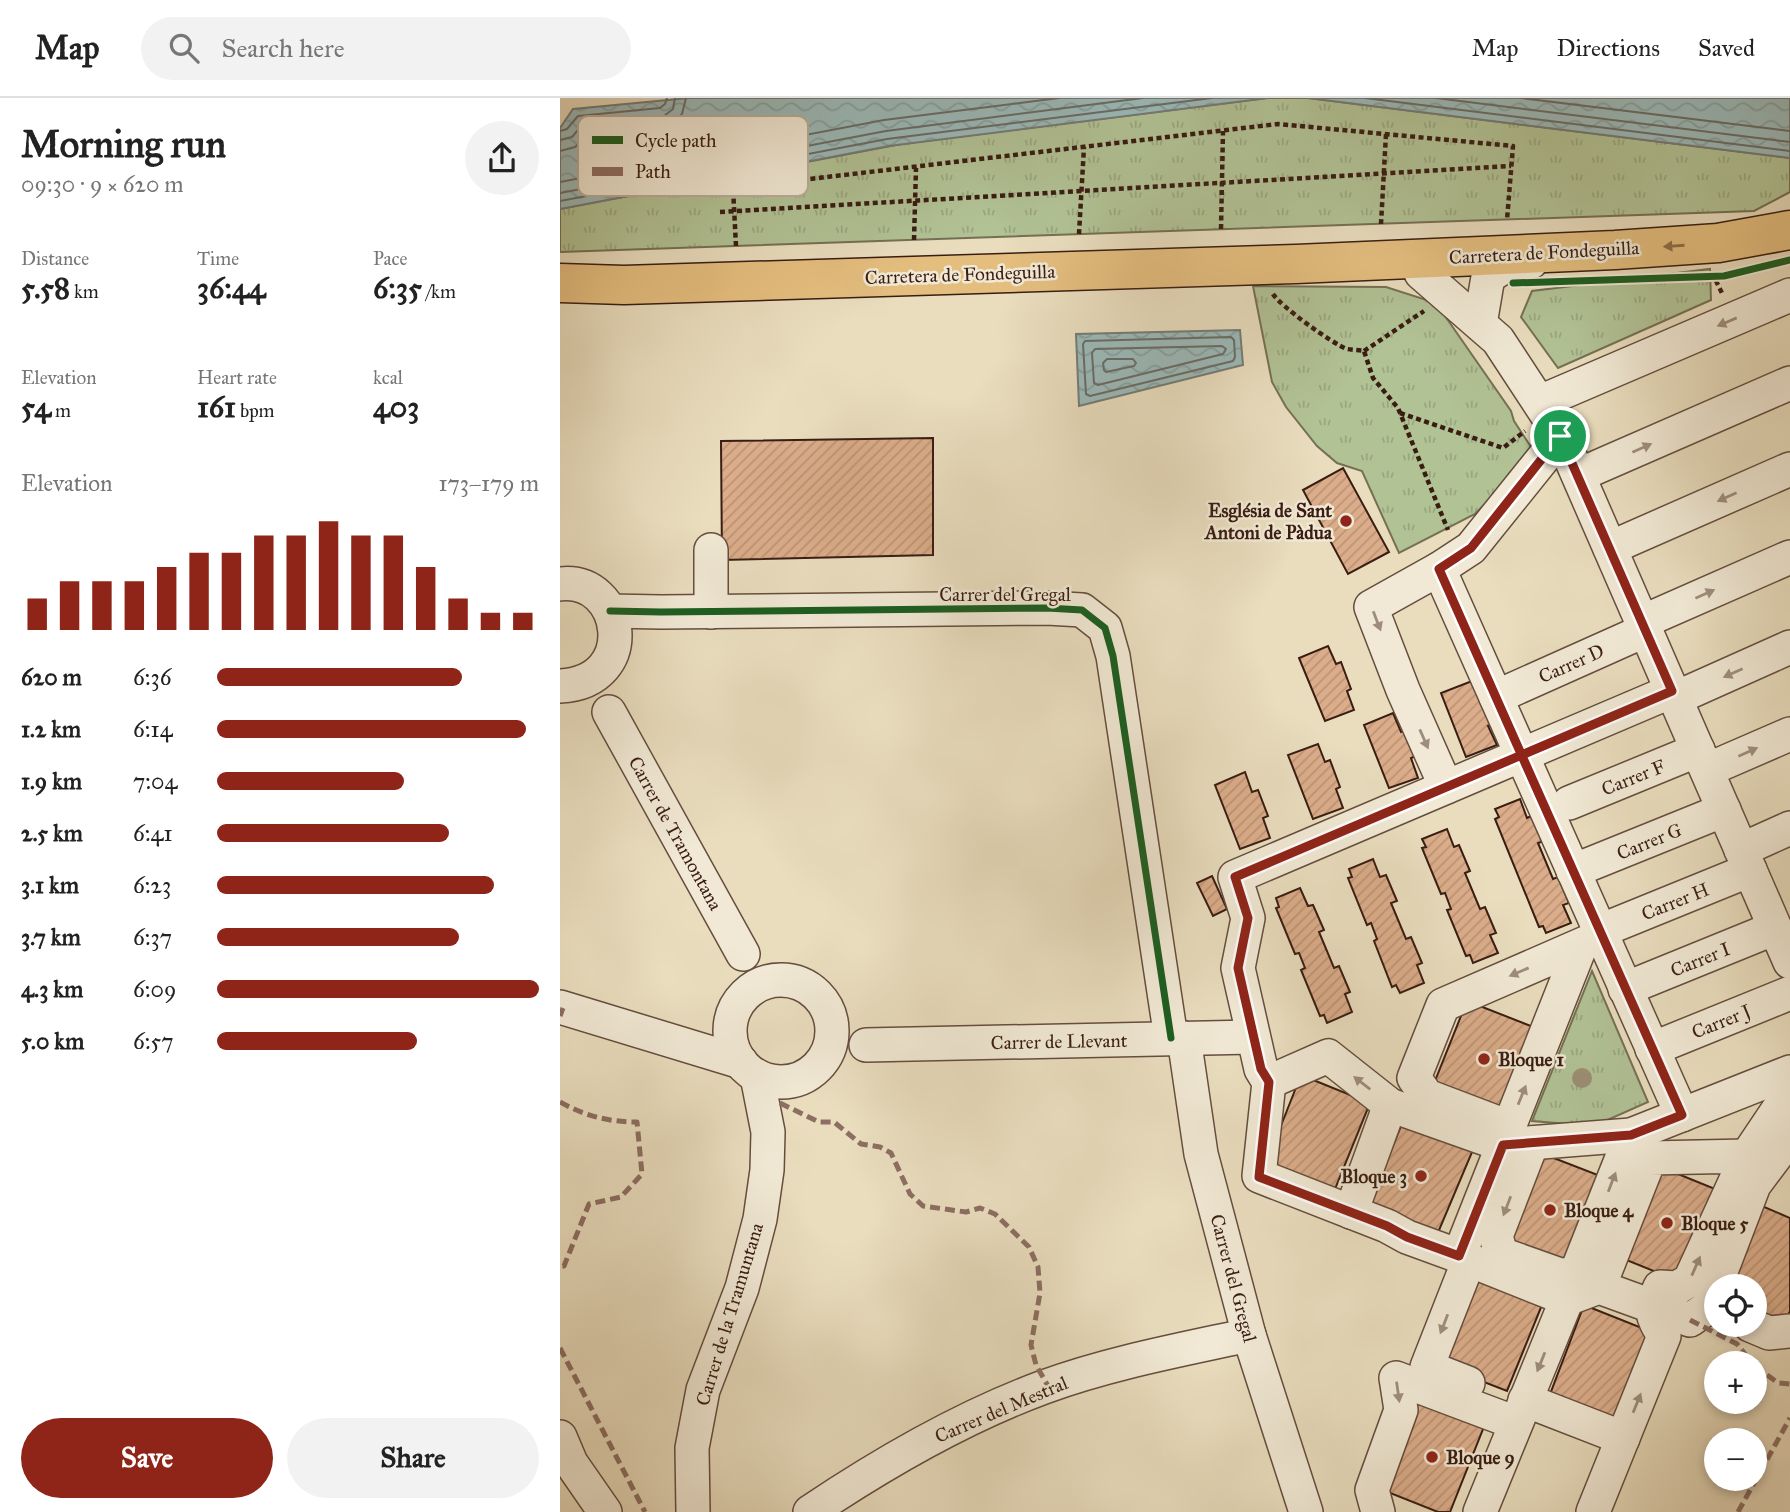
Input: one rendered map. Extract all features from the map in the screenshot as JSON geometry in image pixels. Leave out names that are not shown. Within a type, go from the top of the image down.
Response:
[{"type":"main road","name":"Carretera de Fondeguilla","points":[[560,283],[624,285],[1284,276],[1490,297],[1615,250],[1718,243],[1790,230]]},
{"type":"main road","name":"Carretera de Fondeguilla","points":[[1284,276],[1490,297],[1715,280],[1790,249]]},
{"type":"main road","name":"Carretera de Fondeguilla","points":[[560,308],[624,285]]},
{"type":"street","points":[[1534,415],[1790,295]]},
{"type":"street","points":[[1490,297],[1534,415],[1560,436],[1746,860],[1777,910],[1790,962]]},
{"type":"street","points":[[1579,475],[1790,383]]},
{"type":"street","points":[[1446,787],[1403,690],[1371,607],[1471,548],[1560,436]]},
{"type":"street","points":[[1610,548],[1790,470]]},
{"type":"street","points":[[710,550],[710,612]]},
{"type":"street","name":"Carrer D","points":[[1496,697],[1790,557]]},
{"type":"street","points":[[1439,569],[1573,871],[1594,937],[1625,989],[1682,1115]]},
{"type":"street","points":[[560,584],[579,586],[592,591],[613,622],[613,652],[604,667],[591,679],[567,685]]},
{"type":"street","name":"Carrer del Gregal","points":[[613,622],[661,612],[1047,608],[1083,610],[1105,628],[1113,656],[1177,1038],[1201,1154],[1249,1335],[1306,1512]]},
{"type":"street","points":[[1704,1314],[1690,1320],[1599,1287],[1567,1299],[1259,1177],[1269,1082],[1261,1069],[1238,968],[1248,918],[1235,877],[1522,755],[1790,647]]},
{"type":"street","name":"Carrer de Tramontana","points":[[604,667],[609,712],[743,954],[764,986]]},
{"type":"street","name":"Carrer de Tramontana","points":[[567,685],[609,712]]},
{"type":"street","name":"Carrer F","points":[[1569,803],[1790,734]]},
{"type":"street","name":"Carrer G","points":[[1573,871],[1724,810]]},
{"type":"street","name":"Carrer H","points":[[1594,937],[1511,1122],[1498,1123],[1427,1096],[1414,1078],[1443,1004],[1594,937],[1746,860],[1790,828]]},
{"type":"street","name":"Carrer I","points":[[1625,989],[1777,910]]},
{"type":"street","points":[[560,1007],[679,1045],[754,1063],[809,1073],[824,1057],[832,1034],[826,1008],[812,992],[793,981],[764,986],[738,1003],[731,1018],[754,1063]]},
{"type":"street","name":"Carrer J","points":[[1652,1049],[1790,993]]},
{"type":"street","points":[[831,1022],[866,1045]]},
{"type":"street","name":"Carrer de Llevant","points":[[824,1057],[866,1045],[1253,1037]]},
{"type":"street","points":[[1269,1082],[1328,1056],[1390,1105],[1517,1144],[1631,1135],[1790,1072]]},
{"type":"street","name":"Carrer de la Tramuntana","points":[[695,1507],[692,1448],[703,1390],[742,1288],[757,1230],[767,1170],[768,1132],[754,1063]]},
{"type":"street","points":[[1594,1512],[1664,1336],[1654,1320],[1651,1306],[1660,1287],[1677,1288],[1690,1280],[1776,1154],[1790,1092]]},
{"type":"street","points":[[1351,1212],[1390,1105]]},
{"type":"street","points":[[1517,1144],[1496,1236],[1501,1254],[1563,1276],[1577,1271],[1631,1135]]},
{"type":"street","points":[[1517,1144],[1464,1258],[1427,1367],[1522,1409]]},
{"type":"street","points":[[1599,1287],[1650,1158],[1776,1154]]},
{"type":"street","points":[[1724,1274],[1754,1185],[1776,1154]]},
{"type":"street","points":[[1480,1512],[1567,1299]]},
{"type":"street","points":[[1767,1332],[1790,1331]]},
{"type":"street","name":"Carrer del Mestral","points":[[810,1512],[871,1471],[971,1418],[1041,1388],[1130,1360],[1249,1335]]},
{"type":"street","points":[[1378,1512],[1372,1490],[1401,1410],[1396,1378],[1522,1409],[1623,1438]]},
{"type":"street","points":[[560,1437],[571,1463],[605,1512]]},
{"type":"path","points":[[808,179],[1278,124],[1513,146],[1507,219]]},
{"type":"path","points":[[1221,229],[1223,131]]},
{"type":"path","points":[[1381,224],[1386,134]]},
{"type":"path","points":[[1079,234],[1084,147]]},
{"type":"path","points":[[720,212],[1511,166]]},
{"type":"path","points":[[914,240],[916,167]]},
{"type":"path","points":[[733,196],[736,246]]},
{"type":"path","points":[[1284,276],[1275,299],[1336,344],[1364,351]]},
{"type":"path","points":[[1364,351],[1424,292]]},
{"type":"path","points":[[1364,351],[1373,378],[1390,396],[1400,413],[1451,538]]},
{"type":"path","points":[[1400,413],[1503,448],[1534,415]]},
{"type":"green space","points":[[1267,98],[1308,98],[1790,158],[1790,192],[1754,211],[560,252],[560,209],[628,196],[808,196],[808,162],[901,144]]},
{"type":"green space","points":[[1710,269],[1711,300],[1558,368],[1521,317],[1532,291]]},
{"type":"green space","points":[[1253,286],[1386,287],[1436,303],[1511,411],[1514,421],[1535,453],[1475,514],[1399,553],[1362,471],[1337,463],[1317,446],[1286,407],[1272,382]]},
{"type":"green space","points":[[1592,971],[1648,1102],[1594,1126],[1532,1121]]},
{"type":"water","points":[[689,98],[1268,98],[889,146],[808,162],[808,116],[578,116],[578,196],[628,196],[560,209],[560,128],[573,109]]},
{"type":"water","points":[[1308,98],[1790,98],[1790,158]]},
{"type":"water","points":[[1240,330],[1243,365],[1079,406],[1076,334]]},
{"type":"building","points":[[933,438],[933,555],[722,560],[721,441]]},
{"type":"building","name":"Església de Sant Antoni de Pàdua","points":[[1343,468],[1389,552],[1348,574],[1303,490]]},
{"type":"building","points":[[1328,646],[1336,664],[1341,662],[1351,689],[1347,691],[1354,710],[1325,721],[1299,658]]},
{"type":"building","points":[[1472,681],[1495,724],[1488,726],[1497,745],[1466,757],[1441,693]]},
{"type":"building","points":[[1393,713],[1401,732],[1405,730],[1416,756],[1411,758],[1418,778],[1389,788],[1364,725]]},
{"type":"building","points":[[1318,744],[1325,762],[1330,760],[1340,787],[1336,789],[1343,808],[1313,819],[1288,755]]},
{"type":"building","points":[[1245,772],[1252,792],[1258,790],[1268,816],[1263,818],[1270,838],[1240,849],[1215,785]]},
{"type":"building","points":[[1520,799],[1527,818],[1533,815],[1544,841],[1538,843],[1553,879],[1558,877],[1569,903],[1563,905],[1571,923],[1546,933],[1543,926],[1539,927],[1495,819],[1499,817],[1495,809]]},
{"type":"building","points":[[1447,829],[1454,847],[1459,845],[1470,871],[1465,873],[1480,909],[1485,907],[1496,933],[1490,935],[1498,953],[1473,963],[1470,955],[1466,956],[1447,910],[1451,909],[1445,893],[1441,894],[1422,848],[1426,847],[1422,839]]},
{"type":"building","points":[[1373,859],[1380,877],[1386,875],[1397,901],[1391,903],[1406,939],[1411,937],[1422,963],[1417,965],[1424,983],[1400,993],[1396,985],[1392,987],[1374,941],[1377,939],[1371,923],[1367,925],[1348,878],[1352,877],[1349,869]]},
{"type":"building","points":[[1212,876],[1227,909],[1213,916],[1197,883]]},
{"type":"building","points":[[1300,888],[1308,906],[1313,905],[1324,930],[1319,932],[1334,968],[1339,966],[1350,992],[1345,994],[1352,1012],[1327,1023],[1324,1015],[1320,1016],[1301,970],[1305,968],[1299,953],[1295,954],[1276,908],[1279,907],[1276,898]]},
{"type":"building","name":"Bloque 1","points":[[1467,1001],[1536,1028],[1501,1119],[1431,1091]]},
{"type":"building","points":[[1301,1075],[1370,1103],[1333,1194],[1265,1166]]},
{"type":"building","name":"Bloque 3","points":[[1405,1116],[1475,1145],[1437,1235],[1368,1207]]},
{"type":"building","name":"Bloque 4","points":[[1533,1150],[1603,1177],[1567,1269],[1499,1243]]},
{"type":"building","name":"Bloque 5","points":[[1651,1163],[1720,1191],[1681,1282],[1614,1255]]},
{"type":"building","points":[[1755,1203],[1790,1218],[1790,1311],[1785,1322],[1767,1315],[1767,1274],[1725,1274]]},
{"type":"building","points":[[1475,1273],[1544,1300],[1507,1391],[1440,1365]]},
{"type":"building","points":[[1584,1305],[1652,1332],[1616,1424],[1549,1397]]},
{"type":"building","name":"Bloque 9","points":[[1415,1397],[1485,1424],[1450,1512],[1438,1512],[1380,1489]]},
{"type":"marked path","points":[[560,1016],[563,1008]]},
{"type":"marked path","points":[[560,1102],[597,1117],[637,1122],[642,1174],[621,1197],[589,1204],[564,1266],[560,1266]]},
{"type":"marked path","points":[[780,1103],[819,1122],[834,1122],[861,1144],[880,1147],[891,1153],[910,1194],[923,1206],[966,1212],[980,1208],[995,1214],[1029,1247],[1038,1267],[1040,1293],[1031,1345],[1036,1365],[1048,1386]]},
{"type":"marked path","points":[[1690,1320],[1737,1344],[1743,1351]]},
{"type":"marked path","points":[[560,1348],[645,1512]]},
{"type":"marked path","points":[[1767,1375],[1778,1383],[1790,1384]]},
{"type":"marked path","points":[[1738,1512],[1790,1418]]},
{"type":"cycle path","points":[[1513,283],[1724,276],[1790,260]]},
{"type":"cycle path","points":[[610,611],[1082,610],[1105,628],[1113,656],[1171,1038]]},
{"type":"cycle path","points":[[1503,1145],[1459,1256],[1259,1176],[1269,1082],[1261,1069],[1238,968],[1248,918],[1235,877],[1672,691]]},
{"type":"place","name":"Església de Sant Antoni de Pàdua","points":[[1346,521]]},
{"type":"place","name":"Bloque 1","points":[[1484,1059]]},
{"type":"place","name":"Bloque 3","points":[[1421,1176]]},
{"type":"place","name":"Bloque 4","points":[[1550,1210]]},
{"type":"place","name":"Bloque 5","points":[[1667,1223]]},
{"type":"place","name":"Bloque 9","points":[[1432,1457]]},
{"type":"route","points":[[1560,436],[1471,548],[1439,569],[1522,755],[1652,1049],[1682,1115],[1631,1135],[1503,1145],[1459,1256],[1259,1177],[1269,1082],[1261,1069],[1238,968],[1248,918],[1235,877],[1522,755],[1672,691],[1560,436]]}]
